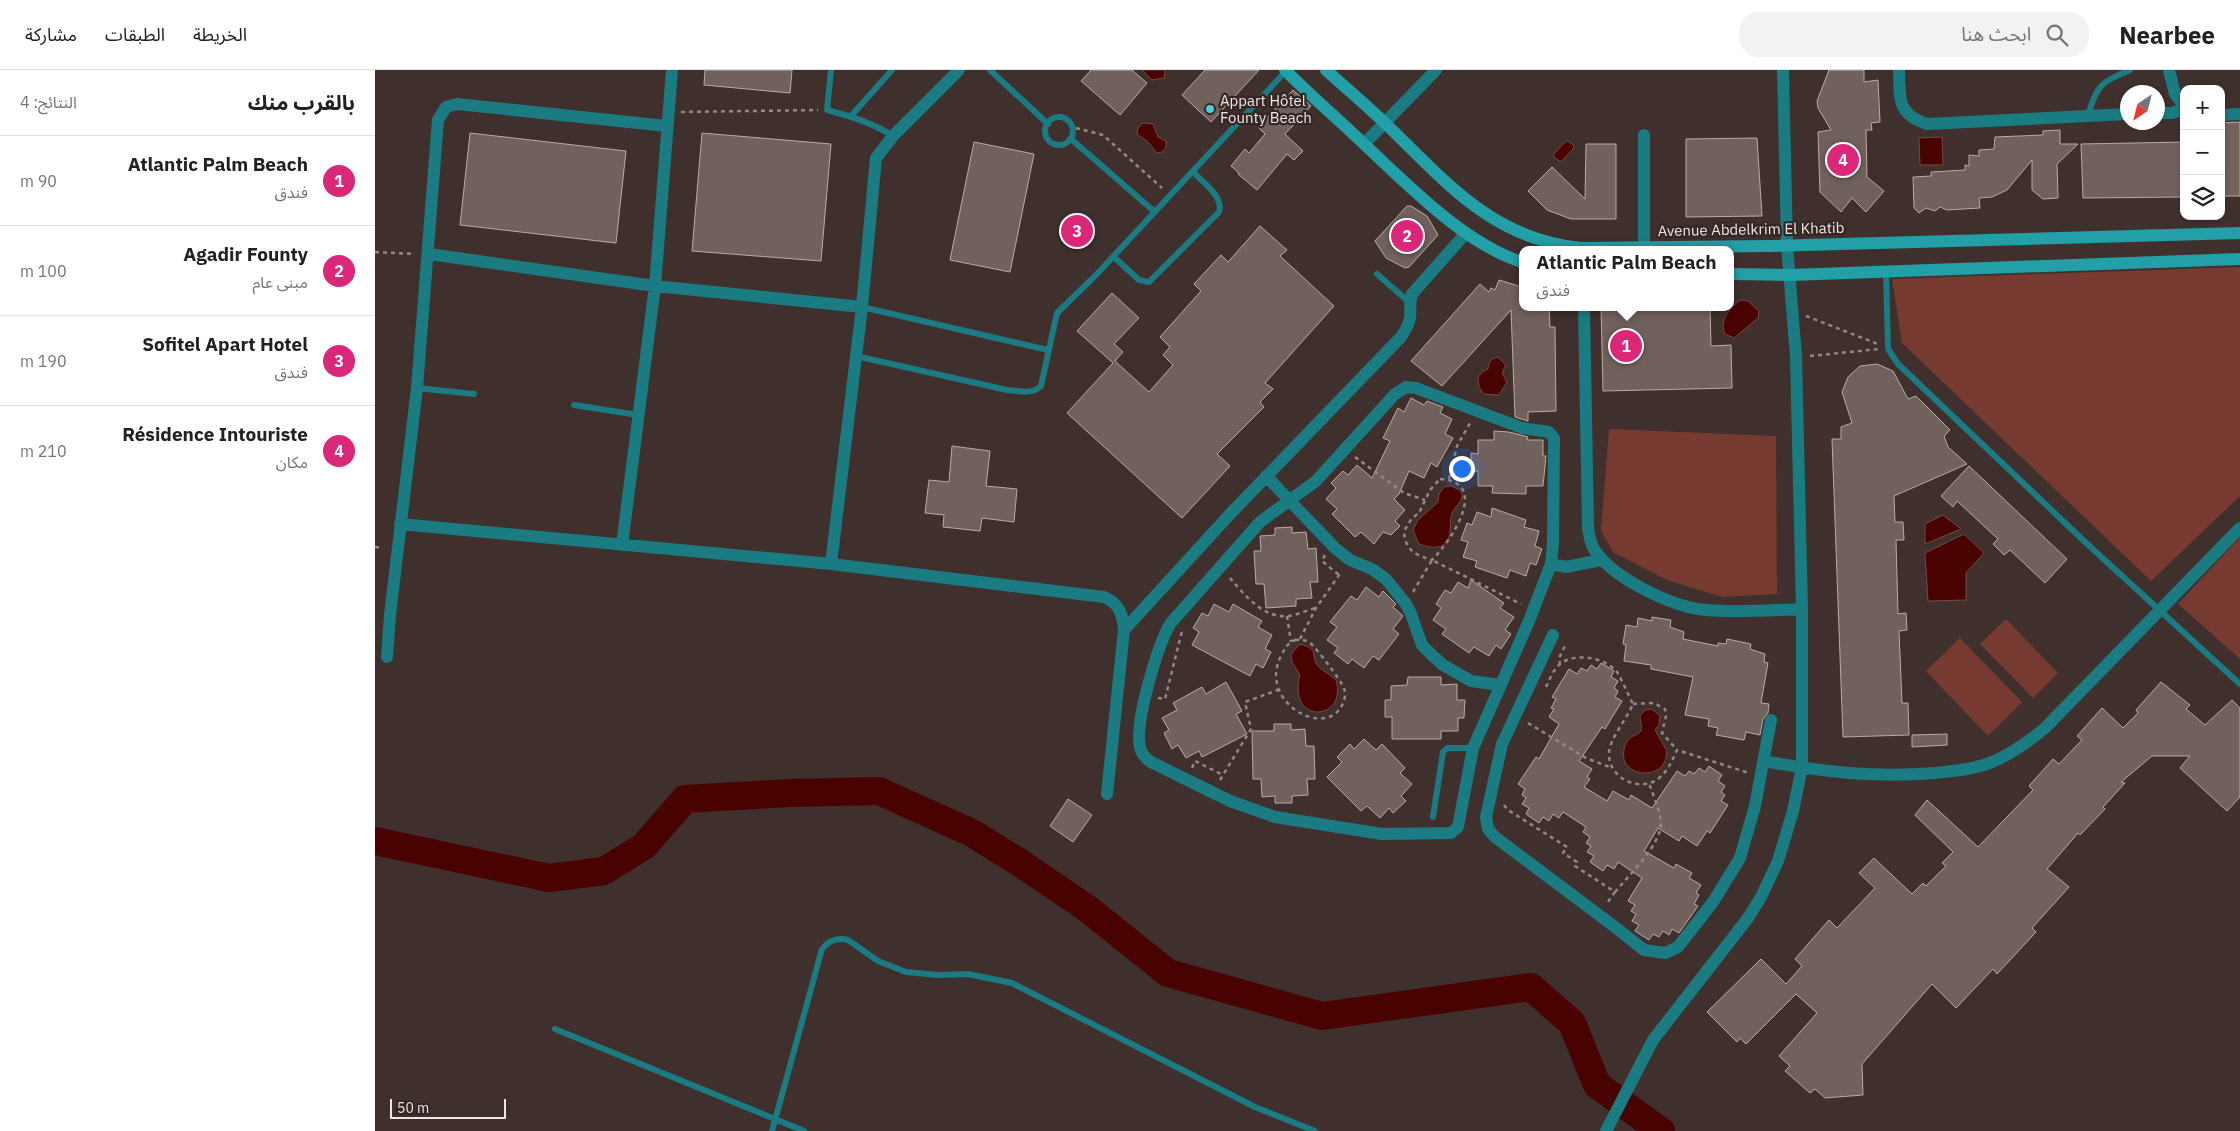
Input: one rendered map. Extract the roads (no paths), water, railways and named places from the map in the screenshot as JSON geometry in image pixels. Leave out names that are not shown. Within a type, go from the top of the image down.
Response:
[{"type":"street","points":[[622,545],[655,286],[672,70]]},
{"type":"street","points":[[831,564],[862,307],[874,167],[880,150],[959,70]]},
{"type":"street","name":"Avenue Abdelkrim El Khatib","points":[[1326,70],[1469,203],[1515,231],[1538,241],[1557,246]]},
{"type":"street","points":[[1365,144],[1436,70]]},
{"type":"street","points":[[1606,1131],[1653,1040],[1748,918],[1761,897],[1787,835],[1802,767],[1802,609],[1796,357],[1791,275],[1787,245],[1783,70]]},
{"type":"street","points":[[1899,70],[1900,98],[1903,109],[1913,119],[1927,124],[2120,114]]},
{"type":"street","points":[[2169,70],[2175,94],[2180,101]]},
{"type":"street","points":[[1286,71],[1399,177],[1466,233],[1498,254],[1519,261]]},
{"type":"street","points":[[387,657],[400,524],[417,388],[438,120],[446,108],[457,104],[667,126]]},
{"type":"street","points":[[2165,113],[2172,113],[2180,109]]},
{"type":"street","points":[[2225,115],[2240,114]]},
{"type":"street","points":[[1644,134],[1644,246]]},
{"type":"street","points":[[1124,630],[1267,476],[1401,337],[1411,317],[1409,302],[1412,294],[1466,233]]},
{"type":"street","name":"Avenue Abdelkrim El Khatib","points":[[1734,246],[2240,233]]},
{"type":"street","points":[[429,254],[655,286],[862,307]]},
{"type":"street","points":[[1734,274],[1791,275],[2240,259]]},
{"type":"street","points":[[1584,311],[1588,527],[1592,547],[1601,560],[1627,580],[1664,598],[1698,608],[1725,611],[1802,609]]},
{"type":"street","points":[[1406,388],[1416,388],[1529,429],[1549,432],[1553,435],[1553,542],[1551,564],[1534,610],[1473,748],[1459,822],[1456,830],[1451,833],[1382,834],[1300,822],[1251,810],[1151,762],[1143,754],[1139,744],[1147,688],[1162,640],[1175,618],[1261,522],[1316,481],[1395,394],[1406,388]]},
{"type":"street","points":[[1267,476],[1335,548],[1350,560],[1382,575],[1406,604],[1422,645],[1432,656],[1471,681],[1500,685]]},
{"type":"street","points":[[400,524],[831,564],[1104,597],[1117,604],[1121,612],[1124,630],[1107,794]]},
{"type":"street","points":[[1764,761],[1837,774],[1907,775],[1957,771],[1989,763],[2017,750],[2045,728],[2240,528]]},
{"type":"street","points":[[1551,564],[1565,567],[1601,560]]},
{"type":"street","points":[[1553,635],[1504,739],[1487,811],[1486,823],[1495,837],[1644,950],[1658,954],[1678,948],[1713,902],[1740,858],[1761,777],[1771,720]]},
{"type":"lane","points":[[831,70],[827,110],[851,116],[880,127],[893,136]]},
{"type":"lane","points":[[851,116],[892,70]]},
{"type":"lane","points":[[990,70],[1048,124]]},
{"type":"lane","points":[[2088,115],[2095,94],[2104,81],[2129,70]]},
{"type":"lane","points":[[856,356],[1007,390],[1031,392],[1041,386],[1057,313],[1114,257],[1286,71]]},
{"type":"lane","points":[[1056,118],[1070,122],[1072,127],[1071,139],[1063,145],[1049,142],[1045,133],[1048,124],[1056,118]]},
{"type":"lane","points":[[1071,139],[1155,212]]},
{"type":"lane","points":[[1114,257],[1139,280],[1149,282],[1219,212],[1221,205],[1218,198],[1193,172]]},
{"type":"lane","points":[[1886,271],[1888,348],[1898,364],[2240,684]]},
{"type":"lane","points":[[1377,274],[1409,302]]},
{"type":"lane","points":[[862,307],[1048,350]]},
{"type":"lane","points":[[417,388],[474,394]]},
{"type":"lane","points":[[573,405],[638,415]]},
{"type":"lane","points":[[1433,817],[1443,752],[1447,748],[1473,748]]},
{"type":"lane","points":[[772,1131],[822,949],[831,940],[843,939],[853,943],[878,961],[907,972],[937,975],[968,974],[1012,983],[1298,1128],[1315,1131]]},
{"type":"lane","points":[[555,1029],[804,1131]]},
{"type":"waterway","points":[[375,841],[549,878],[604,871],[644,846],[685,799],[790,793],[879,791],[972,833],[1019,862],[1088,909],[1168,973],[1322,1016],[1531,987],[1572,1023],[1597,1085],[1661,1131]]},
{"type":"place","name":"Appart Hôtel Founty Beach","points":[[1210,109]]},
{"type":"place","name":"Résidence Intouriste","points":[[1843,160]]},
{"type":"place","name":"Sofitel Apart Hotel","points":[[1077,231]]},
{"type":"place","name":"Agadir Founty","points":[[1407,236]]},
{"type":"place","name":"Atlantic Palm Beach","points":[[1626,346]]}]
